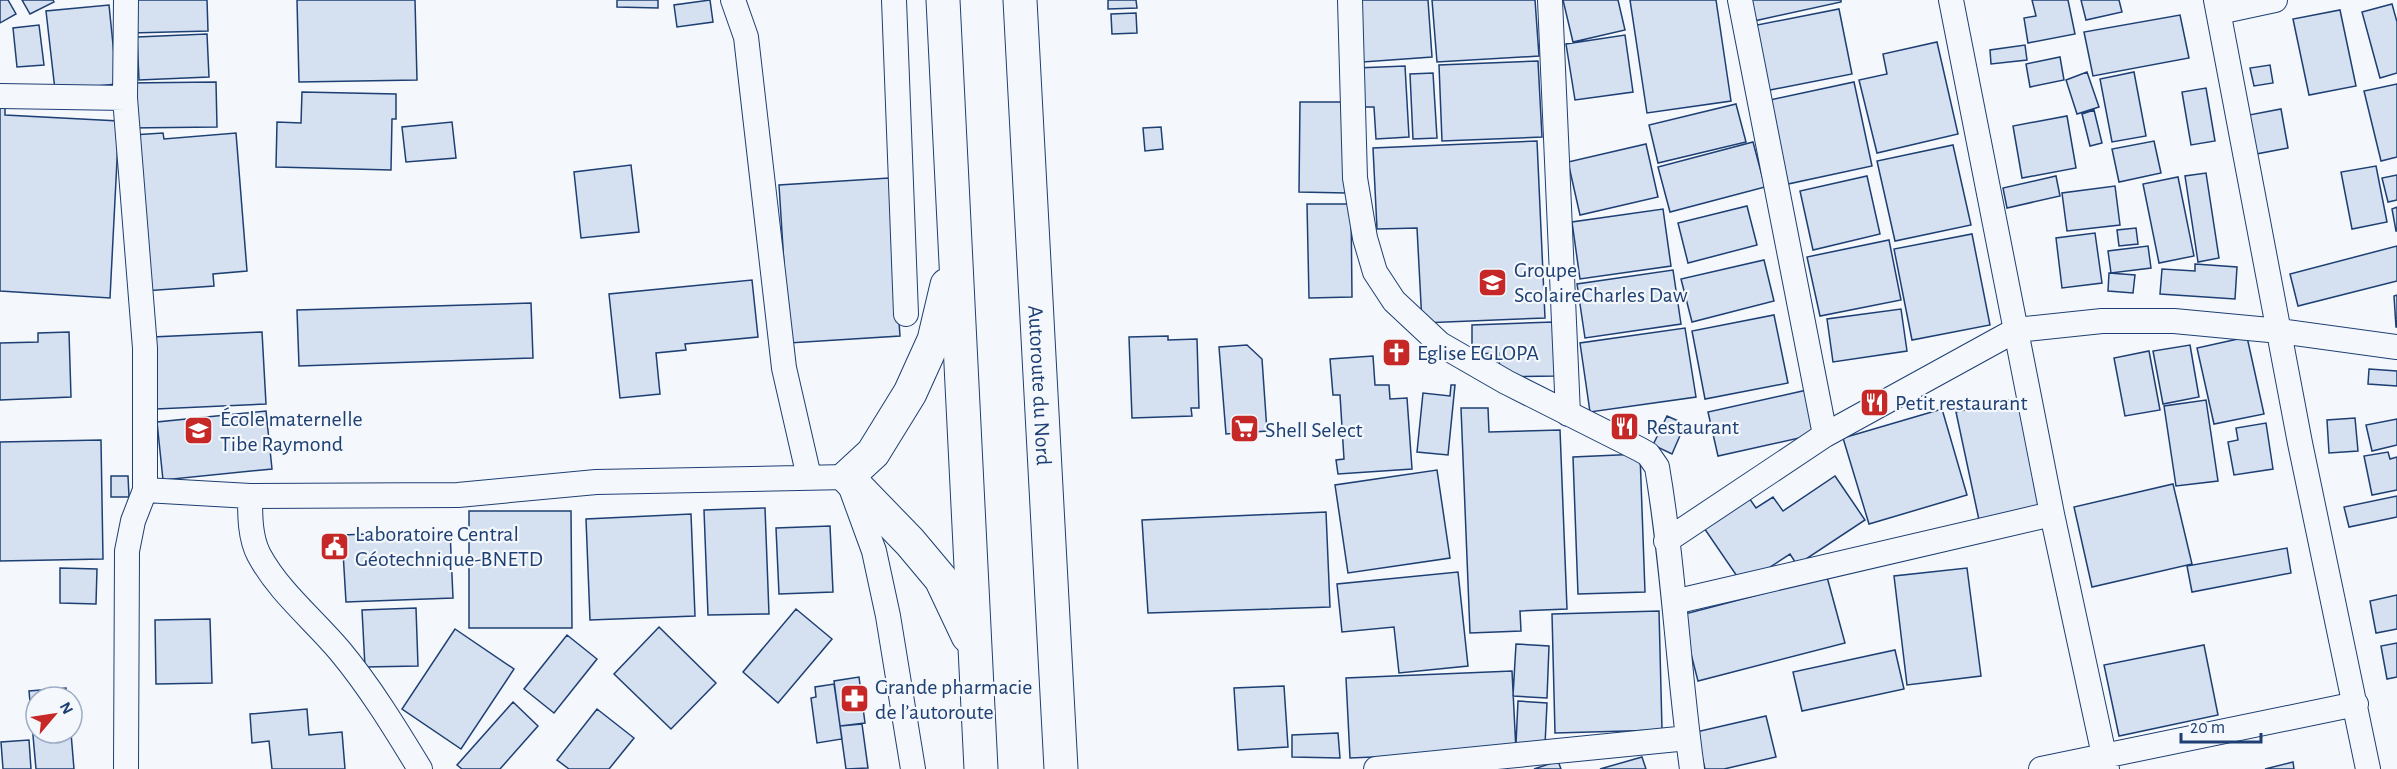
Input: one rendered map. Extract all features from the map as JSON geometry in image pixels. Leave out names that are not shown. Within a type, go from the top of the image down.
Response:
[{"type":"highway","points":[[944,0],[981,769]]},
{"type":"highway","name":"Autoroute du Nord","points":[[1020,0],[1061,769]]},
{"type":"highway","points":[[955,248],[934,340],[910,393],[873,453],[847,477],[910,542],[941,579],[976,653]]},
{"type":"street","points":[[126,0],[125,99],[145,348],[145,490],[133,521],[127,551],[126,769]]},
{"type":"street","points":[[733,0],[747,37],[784,368],[809,477]]},
{"type":"street","points":[[894,0],[906,314]]},
{"type":"street","points":[[1350,0],[1355,178],[1365,238],[1375,272],[1395,301],[1440,344],[1568,414],[1640,449],[1653,460],[1658,475],[1692,769]]},
{"type":"street","points":[[1550,0],[1568,414]]},
{"type":"street","points":[[1740,0],[1825,435]]},
{"type":"street","points":[[1951,0],[2052,514],[2106,762]]},
{"type":"street","points":[[2275,0],[2218,6],[2300,443],[2368,769]]},
{"type":"street","points":[[0,96],[125,99]]},
{"type":"street","points":[[1666,541],[1825,435],[2016,330],[2102,321],[2174,321],[2280,331],[2397,347]]},
{"type":"street","points":[[145,490],[250,496],[458,495],[596,482],[847,477],[874,551],[890,628],[913,769]]},
{"type":"street","points":[[250,496],[251,527],[258,554],[284,590],[340,651],[388,716],[420,769]]},
{"type":"street","points":[[1674,602],[2052,514]]},
{"type":"street","points":[[2041,769],[2106,762],[2356,705]]},
{"type":"street","points":[[1376,769],[1688,738]]},
{"type":"building","points":[[0,0],[8,0],[16,14],[0,23]]},
{"type":"building","points":[[22,0],[53,0],[54,2],[30,14]]},
{"type":"building","points":[[129,0],[207,0],[208,31],[131,33]]},
{"type":"building","points":[[297,0],[415,0],[417,80],[299,82]]},
{"type":"building","points":[[617,0],[658,0],[658,8],[617,7]]},
{"type":"building","points":[[710,0],[713,22],[677,27],[674,5]]},
{"type":"building","points":[[1108,0],[1136,0],[1137,8],[1108,9]]},
{"type":"building","points":[[1358,0],[1428,0],[1432,57],[1363,62]]},
{"type":"building","points":[[1432,0],[1535,0],[1539,56],[1437,62]]},
{"type":"building","points":[[1563,0],[1618,0],[1625,30],[1573,42]]},
{"type":"building","points":[[1630,0],[1716,0],[1731,101],[1647,113]]},
{"type":"building","points":[[1749,0],[1841,0],[1841,2],[1754,21]]},
{"type":"building","points":[[2032,0],[2068,0],[2075,34],[2028,43],[2024,18],[2036,16]]},
{"type":"building","points":[[2081,0],[2119,0],[2122,12],[2086,20]]},
{"type":"building","points":[[2392,4],[2397,22],[2397,73],[2380,78],[2362,12]]},
{"type":"building","points":[[109,5],[117,84],[55,90],[46,11]]},
{"type":"building","points":[[1839,9],[1852,74],[1765,91],[1752,26]]},
{"type":"building","points":[[2340,10],[2356,86],[2309,95],[2293,19]]},
{"type":"building","points":[[1136,13],[1137,33],[1112,34],[1111,14]]},
{"type":"building","points":[[2180,15],[2189,58],[2093,76],[2084,32]]},
{"type":"building","points":[[39,25],[44,65],[17,67],[13,28]]},
{"type":"building","points":[[207,34],[209,77],[139,80],[137,37]]},
{"type":"building","points":[[1625,35],[1633,92],[1575,100],[1566,44]]},
{"type":"building","points":[[1937,42],[1958,134],[1877,153],[1859,80],[1887,74],[1883,54]]},
{"type":"building","points":[[2025,45],[2027,60],[1991,64],[1990,50]]},
{"type":"building","points":[[2060,57],[2064,80],[2030,87],[2026,64]]},
{"type":"building","points":[[1538,61],[1542,137],[1442,141],[1439,65]]},
{"type":"building","points":[[2270,65],[2273,83],[2254,86],[2250,68]]},
{"type":"building","points":[[1405,66],[1409,137],[1376,139],[1374,107],[1358,107],[1356,68]]},
{"type":"building","points":[[2087,72],[2099,107],[2077,114],[2066,80]]},
{"type":"building","points":[[2134,72],[2146,136],[2112,142],[2100,79]]},
{"type":"building","points":[[1433,73],[1437,138],[1413,139],[1410,74]]},
{"type":"building","points":[[216,82],[217,127],[128,128],[127,83]]},
{"type":"building","points":[[1854,82],[1872,166],[1788,184],[1770,100]]},
{"type":"building","points":[[2397,84],[2397,157],[2381,161],[2364,91]]},
{"type":"building","points":[[2206,88],[2215,141],[2191,145],[2182,92]]},
{"type":"building","points":[[302,92],[396,94],[396,119],[392,119],[391,170],[276,167],[277,122],[301,123]]},
{"type":"building","points":[[1300,102],[1346,102],[1346,193],[1299,192]]},
{"type":"building","points":[[1736,104],[1746,142],[1658,163],[1649,125]]},
{"type":"building","points":[[0,105],[5,105],[5,115],[119,121],[110,298],[0,291]]},
{"type":"building","points":[[2281,109],[2288,148],[2256,154],[2249,115]]},
{"type":"building","points":[[2094,110],[2102,143],[2090,146],[2082,114]]},
{"type":"building","points":[[2067,116],[2076,168],[2022,178],[2013,126]]},
{"type":"building","points":[[452,122],[456,158],[406,162],[402,127]]},
{"type":"building","points":[[1161,127],[1163,149],[1145,151],[1143,128]]},
{"type":"building","points":[[163,133],[164,139],[236,133],[247,271],[213,274],[214,286],[144,291],[132,135]]},
{"type":"building","points":[[1537,141],[1545,318],[1422,323],[1417,228],[1377,229],[1373,148]]},
{"type":"building","points":[[2154,141],[2161,173],[2119,182],[2112,149]]},
{"type":"building","points":[[1753,142],[1765,187],[1670,212],[1658,167]]},
{"type":"building","points":[[1646,144],[1658,197],[1580,215],[1568,162]]},
{"type":"building","points":[[1953,145],[1971,225],[1895,241],[1877,161]]},
{"type":"building","points":[[631,165],[639,232],[581,238],[574,172]]},
{"type":"building","points":[[2376,166],[2387,222],[2352,229],[2341,172]]},
{"type":"building","points":[[2206,173],[2219,258],[2198,262],[2185,176]]},
{"type":"building","points":[[2397,175],[2397,200],[2388,202],[2382,178]]},
{"type":"building","points":[[1867,176],[1880,234],[1813,250],[1800,191]]},
{"type":"building","points":[[2056,176],[2060,196],[2007,208],[2003,188]]},
{"type":"building","points":[[2178,177],[2194,256],[2159,263],[2143,184]]},
{"type":"building","points":[[889,178],[900,336],[789,343],[779,185]]},
{"type":"building","points":[[2115,186],[2120,225],[2067,231],[2062,193]]},
{"type":"building","points":[[1307,204],[1351,204],[1352,297],[1309,298]]},
{"type":"building","points":[[1747,206],[1757,245],[1688,263],[1678,223]]},
{"type":"building","points":[[2397,207],[2397,231],[2396,231],[2392,209]]},
{"type":"building","points":[[1663,209],[1671,266],[1580,279],[1572,222]]},
{"type":"building","points":[[2136,228],[2138,244],[2119,246],[2117,230]]},
{"type":"building","points":[[2095,233],[2102,283],[2062,288],[2056,238]]},
{"type":"building","points":[[1972,234],[1990,325],[1912,340],[1894,249]]},
{"type":"building","points":[[1889,240],[1901,300],[1820,316],[1807,257]]},
{"type":"building","points":[[2148,246],[2151,268],[2111,273],[2108,251]]},
{"type":"building","points":[[2397,246],[2397,281],[2298,306],[2290,274]]},
{"type":"building","points":[[1764,260],[1774,301],[1692,322],[1681,279]]},
{"type":"building","points":[[2195,264],[2237,267],[2235,299],[2160,294],[2162,269],[2195,271]]},
{"type":"building","points":[[1673,270],[1681,324],[1585,338],[1577,284]]},
{"type":"building","points":[[2109,273],[2135,275],[2133,293],[2108,291]]},
{"type":"building","points":[[752,280],[758,337],[685,344],[686,350],[656,353],[660,394],[620,398],[609,294]]},
{"type":"building","points":[[2397,295],[2397,327],[2396,327],[2394,296]]},
{"type":"building","points":[[531,303],[533,358],[299,366],[297,310]]},
{"type":"building","points":[[1901,309],[1907,351],[1833,362],[1827,319]]},
{"type":"building","points":[[1774,315],[1788,383],[1705,399],[1692,331]]},
{"type":"building","points":[[1553,322],[1555,376],[1500,377],[1499,353],[1472,354],[1472,325]]},
{"type":"building","points":[[1685,328],[1696,397],[1590,412],[1580,343]]},
{"type":"building","points":[[69,332],[71,397],[0,400],[0,343],[38,342],[38,333]]},
{"type":"building","points":[[262,332],[266,404],[156,409],[152,337]]},
{"type":"building","points":[[1168,336],[1168,340],[1197,339],[1199,408],[1191,408],[1192,416],[1132,418],[1129,337]]},
{"type":"building","points":[[2247,337],[2264,414],[2214,424],[2197,348]]},
{"type":"building","points":[[1247,345],[1262,359],[1267,431],[1226,434],[1219,347]]},
{"type":"building","points":[[2190,345],[2199,397],[2163,404],[2153,351]]},
{"type":"building","points":[[2149,351],[2160,410],[2125,416],[2114,358]]},
{"type":"building","points":[[1373,356],[1375,385],[1389,385],[1390,399],[1407,398],[1412,469],[1338,474],[1336,460],[1344,459],[1340,395],[1333,395],[1330,359]]},
{"type":"building","points":[[2369,369],[2397,371],[2397,386],[2368,384]]},
{"type":"building","points":[[1451,385],[1455,385],[1448,455],[1417,452],[1423,393],[1450,396]]},
{"type":"building","points":[[1807,390],[1817,434],[1718,456],[1708,412]]},
{"type":"building","points":[[2019,398],[2043,506],[1979,520],[1956,412]]},
{"type":"building","points":[[2206,400],[2218,481],[2176,486],[2164,406]]},
{"type":"building","points":[[1461,408],[1488,408],[1489,432],[1560,430],[1567,609],[1520,611],[1521,631],[1470,633]]},
{"type":"building","points":[[1942,409],[1967,495],[1869,524],[1843,438]]},
{"type":"building","points":[[266,411],[272,469],[163,480],[157,422]]},
{"type":"building","points":[[1667,416],[1685,424],[1672,454],[1653,445]]},
{"type":"building","points":[[2355,418],[2358,451],[2329,453],[2327,420]]},
{"type":"building","points":[[2397,419],[2397,445],[2372,451],[2366,425]]},
{"type":"building","points":[[2266,423],[2273,469],[2234,475],[2228,442],[2238,440],[2236,428]]},
{"type":"building","points":[[101,440],[103,559],[0,561],[0,442]]},
{"type":"building","points":[[2388,452],[2390,459],[2397,457],[2397,490],[2372,495],[2364,456]]},
{"type":"building","points":[[1640,454],[1645,592],[1578,594],[1573,457]]},
{"type":"building","points":[[1437,470],[1450,558],[1348,573],[1335,485]]},
{"type":"building","points":[[111,476],[128,476],[129,497],[111,497]]},
{"type":"building","points":[[1835,476],[1865,520],[1797,565],[1790,554],[1743,585],[1702,525],[1747,495],[1756,508],[1773,497],[1783,511]]},
{"type":"building","points":[[2173,484],[2192,564],[2092,587],[2074,507]]},
{"type":"building","points":[[2397,496],[2397,517],[2349,527],[2344,507]]},
{"type":"building","points":[[765,508],[769,614],[708,615],[704,510]]},
{"type":"building","points":[[469,511],[571,511],[572,628],[469,628]]},
{"type":"building","points":[[1326,512],[1330,607],[1148,613],[1142,520]]},
{"type":"building","points":[[691,514],[695,616],[590,620],[586,519]]},
{"type":"building","points":[[830,526],[833,592],[779,594],[776,528]]},
{"type":"building","points":[[450,531],[453,598],[346,602],[342,535]]},
{"type":"building","points":[[2287,548],[2291,573],[2192,592],[2187,566]]},
{"type":"building","points":[[60,568],[97,569],[96,604],[60,603]]},
{"type":"building","points":[[1967,568],[1981,676],[1907,685],[1894,576]]},
{"type":"building","points":[[1458,572],[1468,666],[1399,673],[1394,627],[1342,632],[1337,584]]},
{"type":"building","points":[[1827,577],[1845,643],[1698,681],[1681,615]]},
{"type":"building","points":[[2397,595],[2397,629],[2376,633],[2370,601]]},
{"type":"building","points":[[416,608],[418,666],[365,667],[362,610]]},
{"type":"building","points":[[796,609],[832,639],[778,703],[743,672]]},
{"type":"building","points":[[1659,611],[1662,730],[1555,733],[1552,614]]},
{"type":"building","points":[[210,619],[212,683],[156,684],[155,620]]},
{"type":"building","points":[[659,627],[716,683],[671,729],[614,674]]},
{"type":"building","points":[[455,629],[514,669],[461,749],[402,709]]},
{"type":"building","points":[[567,635],[597,659],[554,713],[524,689]]},
{"type":"building","points":[[2397,643],[2397,677],[2387,679],[2381,646]]},
{"type":"building","points":[[1516,644],[1549,646],[1547,698],[1513,696]]},
{"type":"building","points":[[2204,645],[2218,715],[2119,736],[2104,665]]},
{"type":"building","points":[[1895,650],[1904,689],[1802,711],[1793,672]]},
{"type":"building","points":[[1512,671],[1516,751],[1350,758],[1346,678]]},
{"type":"building","points":[[859,677],[865,723],[840,726],[834,681]]},
{"type":"building","points":[[834,684],[842,739],[817,743],[811,698],[816,697],[815,687]]},
{"type":"building","points":[[1284,686],[1288,747],[1238,750],[1234,688]]},
{"type":"building","points":[[1518,701],[1547,703],[1545,745],[1516,744]]},
{"type":"building","points":[[513,702],[538,726],[500,769],[462,769],[457,765]]},
{"type":"building","points":[[307,709],[309,735],[342,732],[345,769],[272,769],[269,741],[252,743],[250,714]]},
{"type":"building","points":[[597,709],[634,738],[609,769],[569,769],[557,760]]},
{"type":"building","points":[[1766,716],[1776,757],[1724,769],[1705,769],[1696,732]]},
{"type":"building","points":[[862,724],[868,768],[846,769],[840,726]]},
{"type":"building","points":[[1338,733],[1340,758],[1292,757],[1292,735]]},
{"type":"building","points":[[24,740],[24,745],[29,745],[31,769],[3,769],[1,742]]},
{"type":"building","points":[[34,745],[72,745],[74,769],[36,769]]},
{"type":"building","points":[[1642,757],[1646,769],[1600,769]]},
{"type":"building","points":[[1558,761],[1561,769],[1534,769]]},
{"type":"building","points":[[2293,762],[2294,769],[2265,769]]},
{"type":"place","name":"Groupe ScolaireCharles Daw","points":[[1493,282]]},
{"type":"place","name":"Eglise EGLOPA","points":[[1396,352]]},
{"type":"place","name":"Petit restaurant","points":[[1874,402]]},
{"type":"place","name":"Restaurant","points":[[1625,426]]},
{"type":"place","name":"Shell Select","points":[[1244,429]]},
{"type":"place","name":"École maternelle Tibe Raymond","points":[[199,431]]},
{"type":"place","name":"Laboratoire Central Géotechnique-BNETD","points":[[334,546]]},
{"type":"place","name":"Grande pharmacie de l’autoroute","points":[[854,699]]}]
